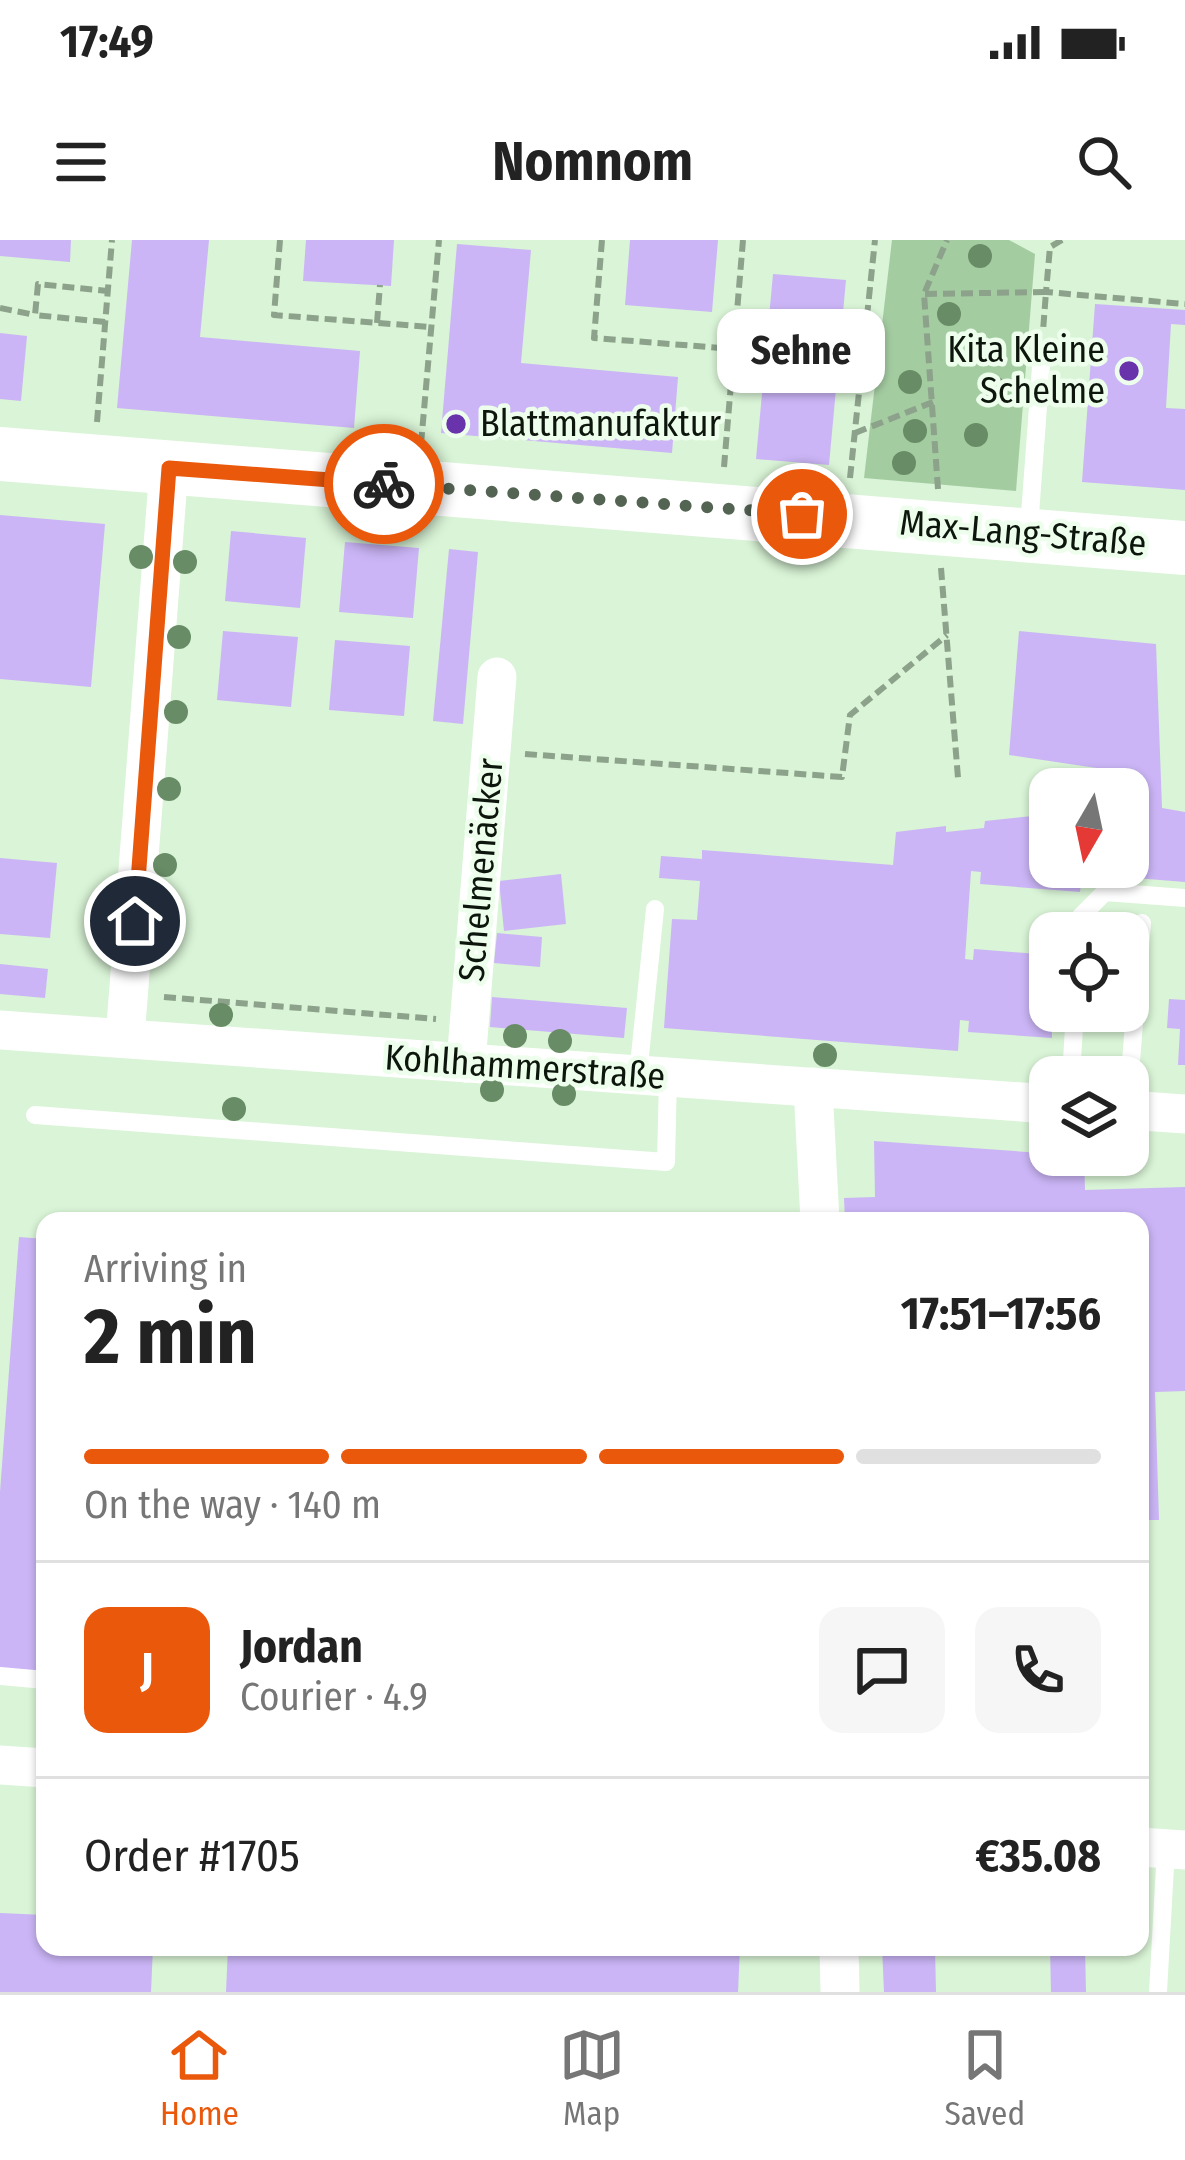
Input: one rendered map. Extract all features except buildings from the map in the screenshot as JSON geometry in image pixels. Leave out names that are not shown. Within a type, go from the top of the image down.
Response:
[{"type":"main road","name":"Max-Lang-Straße","points":[[0,454],[847,517],[1185,548]]},
{"type":"street","points":[[125,1038],[169,468]]},
{"type":"street","name":"Schelmenäcker","points":[[466,1063],[497,677]]},
{"type":"street","name":"Kohlhammerstraße","points":[[0,1030],[1029,1103]]},
{"type":"street","points":[[813,1088],[820,1212]]},
{"type":"street","points":[[1149,1111],[1185,1114]]},
{"type":"street","points":[[0,1765],[36,1767]]},
{"type":"street","points":[[839,1956],[840,1992]]},
{"type":"lane","points":[[1029,533],[1042,353]]},
{"type":"lane","points":[[1085,912],[1105,892],[1185,898]]},
{"type":"lane","points":[[35,1114],[666,1162],[653,1076],[655,909]]},
{"type":"lane","points":[[0,1676],[36,1679]]},
{"type":"lane","points":[[1158,1992],[1164,1849]]},
{"type":"path","points":[[98,422],[112,240]]},
{"type":"path","points":[[280,240],[274,314],[431,327]]},
{"type":"path","points":[[421,447],[439,240]]},
{"type":"path","points":[[602,240],[594,338],[734,349]]},
{"type":"path","points":[[724,471],[743,240]]},
{"type":"path","points":[[847,517],[875,240]]},
{"type":"path","points":[[947,240],[924,294],[958,778]]},
{"type":"path","points":[[1036,240],[1050,248]]},
{"type":"path","points":[[1050,248],[1062,240]]},
{"type":"path","points":[[1042,353],[1050,248]]},
{"type":"path","points":[[35,315],[38,284],[107,291]]},
{"type":"path","points":[[377,322],[380,286]]},
{"type":"path","points":[[924,294],[1046,292],[1185,304]]},
{"type":"path","points":[[0,308],[105,322]]},
{"type":"path","points":[[855,434],[933,402]]},
{"type":"path","points":[[489,776],[521,754],[842,777],[850,716],[947,635]]},
{"type":"path","points":[[165,980],[164,999],[469,1021]]},
{"type":"green space","points":[[892,240],[1009,240],[1035,254],[1016,491],[864,478]]},
{"type":"way so far","points":[[384,484],[802,514]]},
{"type":"place","name":"Kita Kleine Schelme","points":[[1129,371]]},
{"type":"place","name":"Blattmanufaktur","points":[[456,424]]},
{"type":"place","name":"Sehne","points":[[802,514]]},
{"type":"route","points":[[135,921],[169,468],[384,484]]}]
